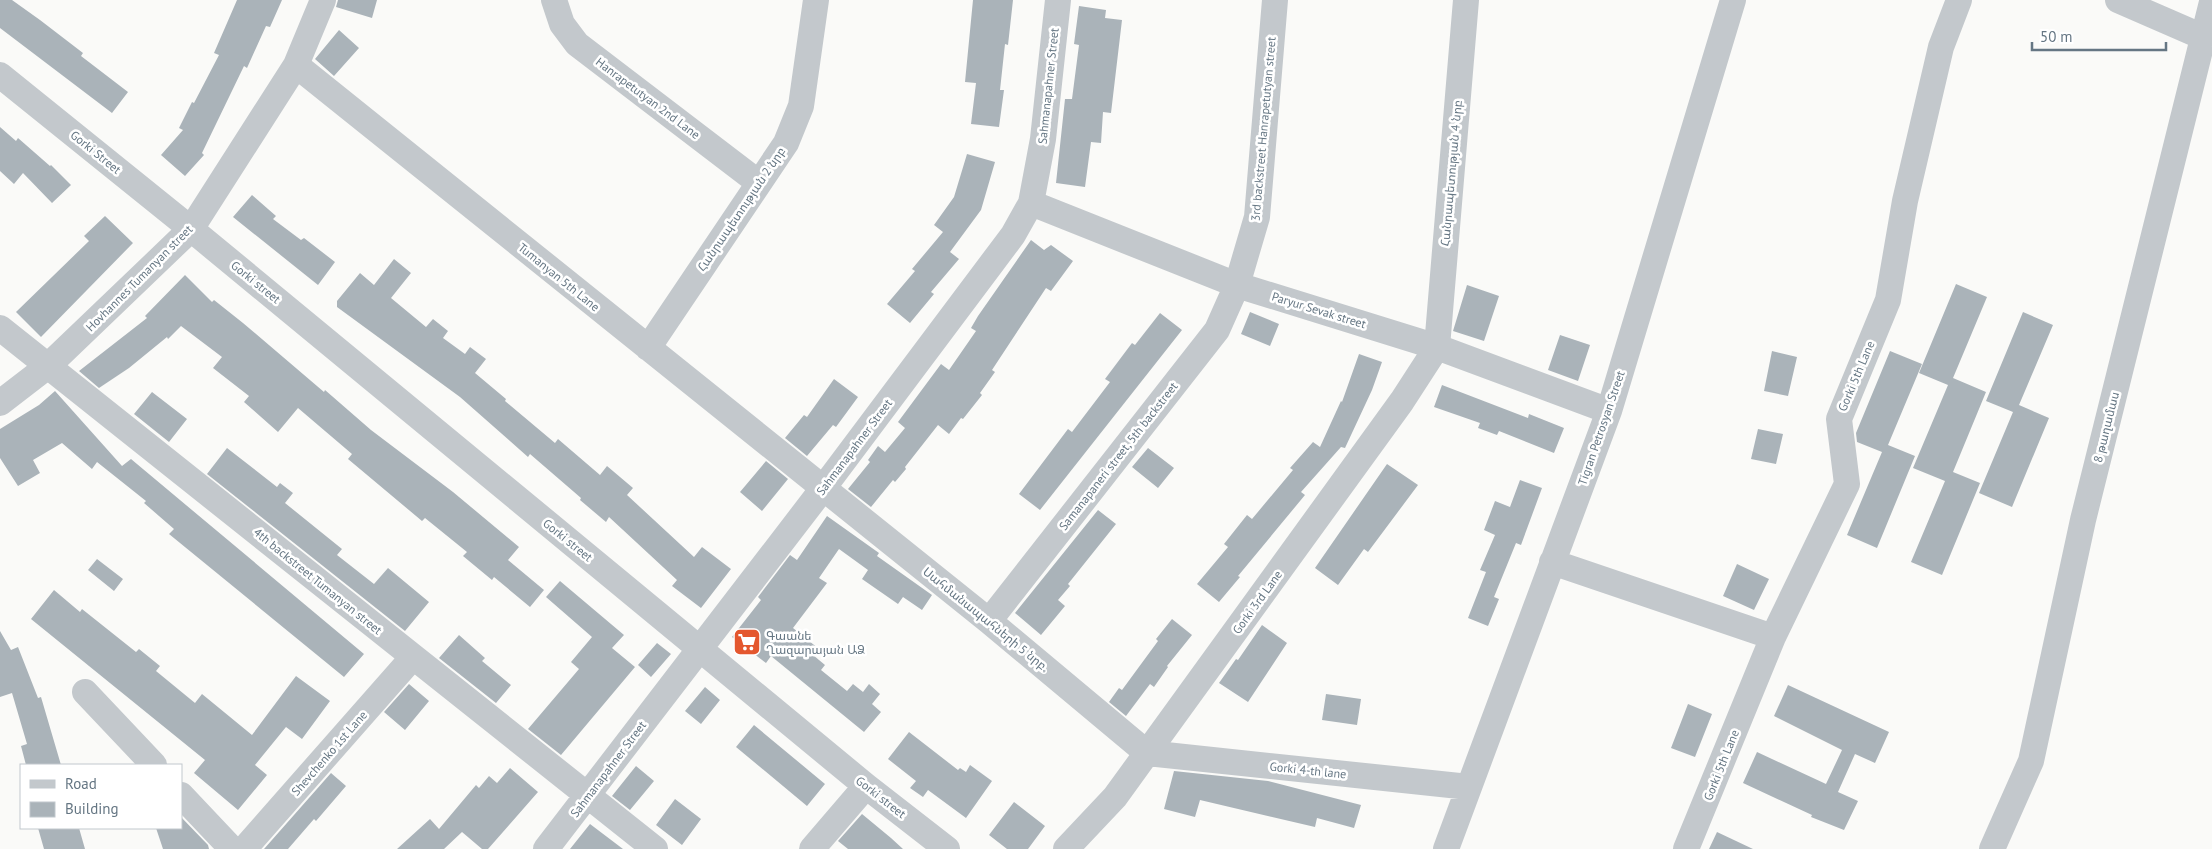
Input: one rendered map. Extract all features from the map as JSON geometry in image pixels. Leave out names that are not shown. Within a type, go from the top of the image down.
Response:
[{"type":"street","name":"Hovhannes Tumanyan street","points":[[0,403],[48,366],[191,229],[296,65],[323,0]]},
{"type":"street","name":"Hanrapetutyan 2nd Lane","points":[[554,0],[562,24],[577,44],[759,183]]},
{"type":"street","name":"Հանրապետության 2 նրբ","points":[[648,348],[786,144],[801,106],[816,0]]},
{"type":"street","name":"Sahmanapahner Street","points":[[546,849],[824,487],[1013,234],[1031,203],[1044,139],[1058,0]]},
{"type":"street","name":"3rd backstreet Hanrapetutyan street","points":[[1237,286],[1257,217],[1275,0]]},
{"type":"street","name":"Հանրապետության 4 նրբ","points":[[1437,347],[1466,0]]},
{"type":"street","name":"Tigran Petrosyan Street","points":[[1446,849],[1609,411],[1733,0]]},
{"type":"street","name":"Gorki 5th Lane","points":[[1686,849],[1773,637],[1847,484],[1839,419],[1888,300],[1905,201],[1941,47],[1959,0]]},
{"type":"street","points":[[2118,0],[2203,37]]},
{"type":"street","name":"8 թաղամաս","points":[[1992,849],[2031,761],[2083,520],[2212,2]]},
{"type":"street","name":"Tumanyan 5th Lane","points":[[296,65],[824,487]]},
{"type":"street","name":"Gorki Street","points":[[0,75],[191,229]]},
{"type":"street","name":"Paryur Sevak street","points":[[1031,203],[1237,286],[1437,347],[1609,411]]},
{"type":"street","name":"Gorki street","points":[[191,229],[866,786],[947,849]]},
{"type":"street","name":"Samanapaneri street, 5th backstreet","points":[[989,621],[1218,330],[1237,286]]},
{"type":"street","name":"4th backstreet Tumanyan street","points":[[0,328],[413,657],[589,794],[655,849]]},
{"type":"street","name":"Gorki 3rd Lane","points":[[1066,849],[1115,797],[1402,401],[1437,347]]},
{"type":"street","name":"Սահմանապահների 5 նրբ.","points":[[824,487],[1147,753]]},
{"type":"street","points":[[1552,562],[1773,637]]},
{"type":"street","name":"Shevchenko 1st Lane","points":[[244,849],[413,657]]},
{"type":"street","points":[[85,692],[153,764]]},
{"type":"street","name":"Gorki 4-th lane","points":[[1147,753],[1469,787]]},
{"type":"street","points":[[812,849],[866,786]]},
{"type":"street","points":[[182,796],[232,849]]},
{"type":"building","points":[[0,0],[12,0],[40,20],[83,53],[81,56],[128,92],[112,113],[0,28]]},
{"type":"building","points":[[237,0],[282,0],[270,27],[266,26],[247,68],[244,66],[202,153],[204,155],[185,176],[161,155],[183,130],[179,128],[219,55],[214,53]]},
{"type":"building","points":[[338,0],[377,0],[372,18],[336,7]]},
{"type":"building","points":[[973,0],[1013,0],[1008,45],[1005,44],[1000,90],[1004,90],[999,127],[971,124],[976,83],[965,82]]},
{"type":"building","points":[[1079,6],[1106,10],[1105,18],[1122,20],[1111,113],[1103,112],[1101,143],[1091,142],[1085,187],[1056,183],[1065,99],[1072,99],[1079,45],[1074,44]]},
{"type":"building","points":[[339,30],[359,48],[334,76],[315,59]]},
{"type":"building","points":[[0,127],[16,141],[18,138],[51,165],[71,185],[52,203],[23,173],[14,184],[0,171]]},
{"type":"building","points":[[967,154],[995,162],[981,210],[950,252],[959,259],[931,292],[934,294],[910,323],[887,304],[915,271],[912,269],[943,232],[934,225],[954,197]]},
{"type":"building","points":[[252,195],[276,216],[273,219],[301,240],[304,238],[335,262],[318,285],[233,217]]},
{"type":"building","points":[[105,216],[133,243],[41,337],[16,312],[89,241],[84,236]]},
{"type":"building","points":[[1031,240],[1044,250],[1051,245],[1073,261],[1051,291],[1046,288],[992,370],[995,372],[980,393],[982,395],[963,419],[961,418],[949,434],[938,425],[905,467],[906,469],[895,482],[893,480],[871,507],[848,489],[870,462],[868,460],[878,446],[885,452],[905,428],[898,422],[941,364],[949,370],[976,331],[971,328],[978,316]]},
{"type":"building","points":[[394,259],[411,273],[391,298],[426,327],[433,319],[448,331],[443,338],[465,354],[470,347],[486,359],[475,373],[555,443],[558,439],[600,475],[607,466],[633,488],[627,495],[694,557],[702,547],[731,569],[701,608],[672,586],[677,580],[609,517],[606,522],[530,454],[528,457],[460,397],[337,307],[337,301],[360,273],[374,285]]},
{"type":"building","points":[[185,275],[212,302],[214,300],[243,323],[324,392],[325,390],[371,430],[453,492],[519,547],[508,560],[544,590],[530,607],[494,577],[492,580],[463,556],[467,552],[425,518],[422,521],[348,459],[352,454],[298,408],[278,432],[244,402],[249,396],[213,368],[222,357],[181,326],[168,339],[167,337],[129,368],[99,388],[79,371],[147,318],[145,316]]},
{"type":"building","points":[[1956,284],[1987,297],[1953,378],[1986,392],[1953,472],[1980,483],[1942,575],[1911,562],[1945,481],[1913,468],[1948,385],[1919,373]]},
{"type":"building","points":[[1467,285],[1499,296],[1484,341],[1453,331]]},
{"type":"building","points":[[1250,312],[1279,324],[1270,346],[1241,334]]},
{"type":"building","points":[[2023,312],[2053,325],[2019,405],[2049,418],[2012,507],[1979,493],[2013,412],[1986,401]]},
{"type":"building","points":[[1160,313],[1182,330],[1040,510],[1019,494],[1068,429],[1072,432],[1110,382],[1105,379],[1132,343],[1135,345]]},
{"type":"building","points":[[1560,335],[1590,345],[1578,381],[1548,370]]},
{"type":"building","points":[[1772,351],[1797,357],[1788,396],[1764,391]]},
{"type":"building","points":[[1890,351],[1922,364],[1888,445],[1915,456],[1877,548],[1847,535],[1882,452],[1857,442],[1856,433]]},
{"type":"building","points":[[1359,354],[1382,362],[1372,390],[1345,448],[1341,447],[1301,492],[1305,495],[1219,602],[1197,584],[1228,547],[1224,544],[1247,515],[1252,519],[1293,470],[1290,468],[1313,442],[1320,447],[1342,402]]},
{"type":"building","points":[[834,379],[858,397],[836,427],[833,425],[807,456],[785,438],[804,415],[807,417]]},
{"type":"building","points":[[1442,385],[1528,418],[1529,414],[1564,428],[1554,453],[1499,431],[1497,435],[1478,428],[1480,423],[1434,407]]},
{"type":"building","points":[[55,391],[122,466],[131,459],[364,654],[344,677],[169,534],[174,529],[144,503],[146,501],[97,462],[92,469],[62,443],[33,460],[40,473],[18,486],[0,458],[0,429],[39,405]]},
{"type":"building","points":[[152,392],[187,419],[169,442],[134,414]]},
{"type":"building","points":[[1758,429],[1783,434],[1776,464],[1751,459]]},
{"type":"building","points":[[227,448],[277,487],[280,483],[293,493],[285,503],[342,549],[337,555],[374,584],[388,568],[429,602],[405,631],[207,474]]},
{"type":"building","points":[[1148,448],[1174,468],[1158,488],[1132,467]]},
{"type":"building","points":[[766,461],[788,479],[762,511],[740,492]]},
{"type":"building","points":[[1387,464],[1418,485],[1368,552],[1364,549],[1338,585],[1315,568]]},
{"type":"building","points":[[1520,480],[1542,488],[1521,545],[1516,543],[1494,597],[1499,599],[1488,626],[1468,618],[1486,572],[1480,570],[1495,535],[1484,530],[1495,501],[1510,507]]},
{"type":"building","points":[[1098,510],[1116,524],[1068,584],[1070,586],[1058,600],[1065,606],[1041,635],[1015,613]]},
{"type":"building","points":[[827,516],[879,553],[877,556],[932,595],[922,610],[903,597],[898,604],[862,579],[868,570],[839,549],[819,578],[827,583],[793,628],[819,649],[813,655],[825,665],[821,670],[847,691],[853,684],[863,692],[869,684],[880,694],[872,704],[881,712],[864,732],[771,656],[766,663],[732,637],[761,600],[758,597],[790,555],[797,560]]},
{"type":"building","points":[[97,559],[123,579],[114,591],[88,570]]},
{"type":"building","points":[[1737,564],[1769,579],[1754,610],[1723,596]]},
{"type":"building","points":[[560,581],[624,635],[612,648],[635,667],[561,755],[528,729],[579,669],[571,662],[592,637],[546,597]]},
{"type":"building","points":[[54,590],[80,612],[82,609],[136,652],[139,649],[160,666],[156,671],[195,703],[202,694],[252,735],[296,676],[330,701],[302,739],[286,727],[255,765],[267,775],[238,810],[194,773],[205,760],[31,619]]},
{"type":"building","points":[[1172,619],[1192,635],[1167,666],[1154,687],[1150,684],[1126,716],[1109,702],[1119,688],[1122,690],[1158,641],[1156,639]]},
{"type":"building","points":[[1262,625],[1287,643],[1248,702],[1219,683],[1236,659],[1238,660]]},
{"type":"building","points":[[0,631],[11,650],[18,647],[38,698],[41,697],[61,764],[26,764],[21,746],[27,744],[12,693],[0,697]]},
{"type":"building","points":[[459,635],[485,658],[482,661],[511,685],[496,703],[439,658]]},
{"type":"building","points":[[657,643],[671,654],[651,677],[638,665]]},
{"type":"building","points":[[409,684],[429,701],[405,730],[384,712]]},
{"type":"building","points":[[1788,685],[1889,732],[1875,763],[1855,754],[1838,792],[1858,801],[1844,830],[1811,817],[1812,815],[1743,783],[1757,752],[1826,784],[1842,750],[1774,716]]},
{"type":"building","points":[[705,687],[720,700],[701,724],[685,711]]},
{"type":"building","points":[[1326,694],[1361,699],[1357,725],[1322,720]]},
{"type":"building","points":[[1688,704],[1712,714],[1695,757],[1671,748]]},
{"type":"building","points":[[754,725],[825,784],[807,806],[736,747]]},
{"type":"building","points":[[909,732],[958,770],[960,768],[966,772],[970,765],[992,781],[966,818],[928,790],[923,797],[910,788],[916,781],[888,759]]},
{"type":"building","points":[[636,766],[654,781],[630,810],[612,796]]},
{"type":"building","points":[[510,768],[538,792],[488,849],[482,849],[462,832],[444,849],[397,849],[430,819],[439,829],[476,785],[479,788],[489,776],[497,783]]},
{"type":"building","points":[[1174,771],[1268,781],[1361,805],[1354,828],[1317,818],[1315,827],[1200,800],[1195,817],[1164,809]]},
{"type":"building","points":[[331,773],[346,786],[316,821],[314,819],[288,849],[264,849]]},
{"type":"building","points":[[675,799],[701,819],[682,845],[656,825]]},
{"type":"building","points":[[1014,802],[1045,826],[1028,849],[1007,849],[989,835]]},
{"type":"building","points":[[862,814],[903,849],[848,849],[838,841]]},
{"type":"building","points":[[182,818],[208,845],[209,849],[163,849],[156,829],[182,829]]},
{"type":"building","points":[[590,824],[623,849],[570,849]]},
{"type":"building","points":[[38,829],[79,829],[85,849],[44,849]]},
{"type":"building","points":[[1717,832],[1753,849],[1709,849]]},
{"type":"place","name":"Գաանե Ղազարայան ԱՁ","points":[[747,642]]}]
